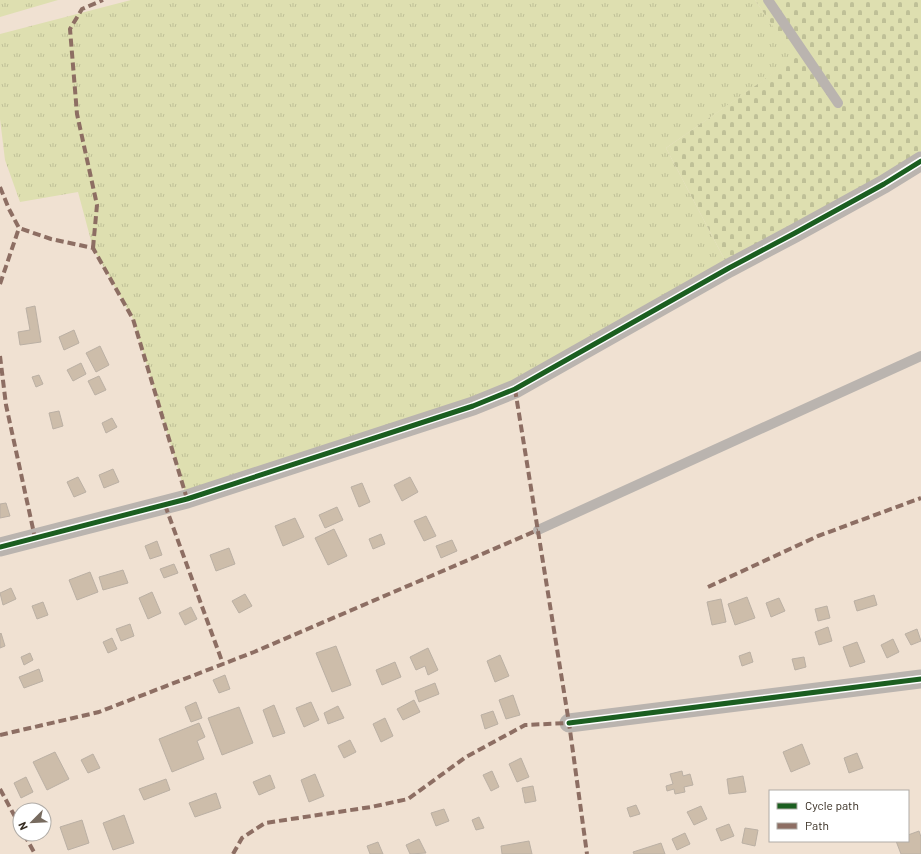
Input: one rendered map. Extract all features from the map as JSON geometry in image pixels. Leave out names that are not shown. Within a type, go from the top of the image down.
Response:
[{"type":"street","points":[[0,547],[187,499],[473,406],[515,389],[729,268],[795,234],[884,184],[921,161]]},
{"type":"street","points":[[569,723],[921,679]]},
{"type":"lane","points":[[768,0],[838,103]]},
{"type":"lane","points":[[538,530],[921,356]]},
{"type":"green space","points":[[0,0],[58,0],[0,17]]},
{"type":"green space","points":[[131,0],[755,0],[796,58],[666,148],[729,268],[515,389],[187,499],[133,319],[93,248],[78,192],[20,202],[5,160],[0,119],[0,34]]},
{"type":"green space","points":[[755,0],[921,0],[921,161],[729,268],[666,148],[795,58]]},
{"type":"building","points":[[35,306],[41,342],[20,345],[18,332],[30,330],[26,308]]},
{"type":"building","points":[[74,330],[79,343],[64,350],[59,337]]},
{"type":"building","points":[[100,346],[109,365],[96,372],[86,353]]},
{"type":"building","points":[[81,363],[86,374],[73,381],[67,370]]},
{"type":"building","points":[[39,375],[43,384],[36,387],[32,377]]},
{"type":"building","points":[[99,376],[106,390],[95,395],[88,381]]},
{"type":"building","points":[[59,411],[63,426],[53,429],[49,413]]},
{"type":"building","points":[[112,418],[117,427],[106,433],[102,423]]},
{"type":"building","points":[[113,469],[119,482],[104,488],[99,475]]},
{"type":"building","points":[[78,477],[86,492],[74,497],[67,482]]},
{"type":"building","points":[[410,477],[418,492],[402,501],[394,485]]},
{"type":"building","points":[[362,483],[370,502],[359,507],[351,487]]},
{"type":"building","points":[[6,503],[10,516],[0,518],[0,504]]},
{"type":"building","points":[[337,507],[343,520],[325,528],[319,515]]},
{"type":"building","points":[[426,516],[436,536],[424,541],[414,521]]},
{"type":"building","points":[[295,518],[304,537],[283,546],[275,526]]},
{"type":"building","points":[[334,529],[347,556],[328,565],[315,538]]},
{"type":"building","points":[[381,534],[385,544],[373,549],[369,539]]},
{"type":"building","points":[[452,540],[457,551],[441,558],[436,546]]},
{"type":"building","points":[[157,541],[162,555],[150,559],[145,546]]},
{"type":"building","points":[[229,548],[235,564],[216,571],[210,555]]},
{"type":"building","points":[[174,564],[178,573],[164,578],[160,569]]},
{"type":"building","points":[[123,570],[128,583],[103,590],[99,577]]},
{"type":"building","points":[[90,572],[98,592],[77,600],[69,580]]},
{"type":"building","points":[[11,588],[16,599],[3,605],[0,593]]},
{"type":"building","points":[[152,592],[161,613],[148,619],[139,598]]},
{"type":"building","points":[[245,594],[252,606],[239,613],[232,601]]},
{"type":"building","points":[[874,595],[877,605],[857,611],[854,601]]},
{"type":"building","points":[[747,597],[755,618],[735,625],[728,604]]},
{"type":"building","points":[[779,598],[785,611],[771,617],[766,603]]},
{"type":"building","points":[[721,599],[726,622],[712,625],[707,602]]},
{"type":"building","points":[[43,602],[48,615],[37,619],[32,606]]},
{"type":"building","points":[[827,606],[830,618],[818,621],[815,609]]},
{"type":"building","points":[[191,607],[197,619],[185,625],[179,613]]},
{"type":"building","points":[[130,624],[134,636],[121,641],[116,629]]},
{"type":"building","points":[[828,627],[832,641],[819,645],[815,632]]},
{"type":"building","points":[[917,629],[921,641],[911,645],[905,634]]},
{"type":"building","points":[[1,633],[5,646],[0,648],[0,634]]},
{"type":"building","points":[[112,638],[117,649],[108,653],[103,642]]},
{"type":"building","points":[[893,639],[899,652],[887,658],[881,645]]},
{"type":"building","points":[[857,642],[865,662],[850,667],[843,647]]},
{"type":"building","points":[[336,646],[351,685],[332,692],[316,653]]},
{"type":"building","points":[[428,648],[438,670],[428,675],[425,666],[416,670],[410,657]]},
{"type":"building","points":[[750,652],[753,662],[742,666],[739,656]]},
{"type":"building","points":[[30,653],[33,660],[24,665],[21,657]]},
{"type":"building","points":[[500,655],[509,676],[495,682],[487,661]]},
{"type":"building","points":[[804,657],[806,667],[795,670],[792,659]]},
{"type":"building","points":[[395,662],[401,677],[382,685],[376,670]]},
{"type":"building","points":[[39,669],[43,681],[24,688],[19,677]]},
{"type":"building","points":[[225,675],[230,689],[219,693],[213,680]]},
{"type":"building","points":[[435,683],[439,694],[419,702],[415,691]]},
{"type":"building","points":[[513,695],[520,715],[506,719],[499,700]]},
{"type":"building","points":[[414,700],[420,712],[403,720],[397,709]]},
{"type":"building","points":[[196,702],[202,718],[191,722],[185,707]]},
{"type":"building","points":[[311,702],[319,720],[304,727],[296,708]]},
{"type":"building","points":[[274,705],[285,733],[273,737],[263,710]]},
{"type":"building","points":[[338,706],[344,718],[328,724],[324,713]]},
{"type":"building","points":[[239,707],[253,743],[222,755],[208,718]]},
{"type":"building","points":[[493,711],[498,724],[485,729],[481,715]]},
{"type":"building","points":[[385,718],[393,736],[381,742],[373,724]]},
{"type":"building","points":[[199,723],[205,737],[197,741],[204,759],[172,772],[159,739]]},
{"type":"building","points":[[350,740],[356,752],[344,758],[338,746]]},
{"type":"building","points":[[802,744],[810,764],[791,772],[783,752]]},
{"type":"building","points":[[55,752],[69,779],[47,790],[33,762]]},
{"type":"building","points":[[857,753],[863,768],[849,773],[844,758]]},
{"type":"building","points":[[93,754],[100,768],[88,773],[81,760]]},
{"type":"building","points":[[521,758],[529,777],[517,782],[509,764]]},
{"type":"building","points":[[492,771],[499,787],[491,791],[483,775]]},
{"type":"building","points":[[682,771],[683,776],[690,774],[693,785],[684,787],[685,792],[675,794],[674,789],[667,791],[666,786],[673,784],[670,774]]},
{"type":"building","points":[[315,774],[324,796],[309,802],[301,780]]},
{"type":"building","points":[[270,775],[275,788],[259,795],[253,782]]},
{"type":"building","points":[[743,776],[746,792],[729,794],[727,779]]},
{"type":"building","points":[[26,777],[33,792],[21,798],[14,783]]},
{"type":"building","points":[[166,779],[170,790],[144,800],[139,789]]},
{"type":"building","points":[[533,786],[536,801],[525,803],[522,788]]},
{"type":"building","points":[[216,793],[221,808],[195,817],[189,803]]},
{"type":"building","points":[[636,805],[640,814],[630,817],[627,808]]},
{"type":"building","points":[[701,806],[707,819],[694,825],[687,812]]},
{"type":"building","points":[[444,809],[449,821],[436,826],[431,813]]},
{"type":"building","points":[[124,815],[134,843],[113,850],[103,823]]},
{"type":"building","points":[[479,817],[484,828],[476,830],[472,820]]},
{"type":"building","points":[[82,820],[89,843],[68,850],[60,827]]},
{"type":"building","points":[[729,824],[734,836],[721,841],[716,829]]},
{"type":"building","points":[[745,828],[758,830],[755,846],[742,843]]},
{"type":"building","points":[[919,831],[921,837],[921,854],[901,854],[896,842],[909,842],[909,835]]},
{"type":"building","points":[[685,833],[690,844],[677,850],[672,839]]},
{"type":"building","points":[[419,839],[426,853],[410,854],[406,845]]},
{"type":"building","points":[[529,841],[532,854],[502,854],[501,846]]},
{"type":"building","points":[[378,842],[383,854],[370,854],[367,846]]},
{"type":"building","points":[[661,843],[665,854],[634,854],[633,852]]},
{"type":"marked path","points":[[93,248],[97,205],[77,114],[70,29],[82,9],[103,0]]},
{"type":"marked path","points":[[0,187],[19,228],[51,239],[93,248],[133,319],[187,499]]},
{"type":"marked path","points":[[0,284],[19,228]]},
{"type":"marked path","points":[[0,356],[6,405],[35,538]]},
{"type":"marked path","points":[[515,389],[569,723],[587,854]]},
{"type":"marked path","points":[[708,587],[818,536],[921,498]]},
{"type":"marked path","points":[[165,505],[223,664]]},
{"type":"marked path","points":[[0,735],[99,712],[254,652],[538,530]]},
{"type":"marked path","points":[[233,854],[242,838],[265,823],[371,807],[408,799],[466,757],[525,725],[569,723]]},
{"type":"marked path","points":[[0,789],[12,811]]},
{"type":"marked path","points":[[28,842],[35,854]]},
{"type":"cycle path","points":[[0,547],[187,499],[473,406],[515,389],[729,268],[884,184],[921,161]]},
{"type":"cycle path","points":[[569,723],[921,679]]}]
